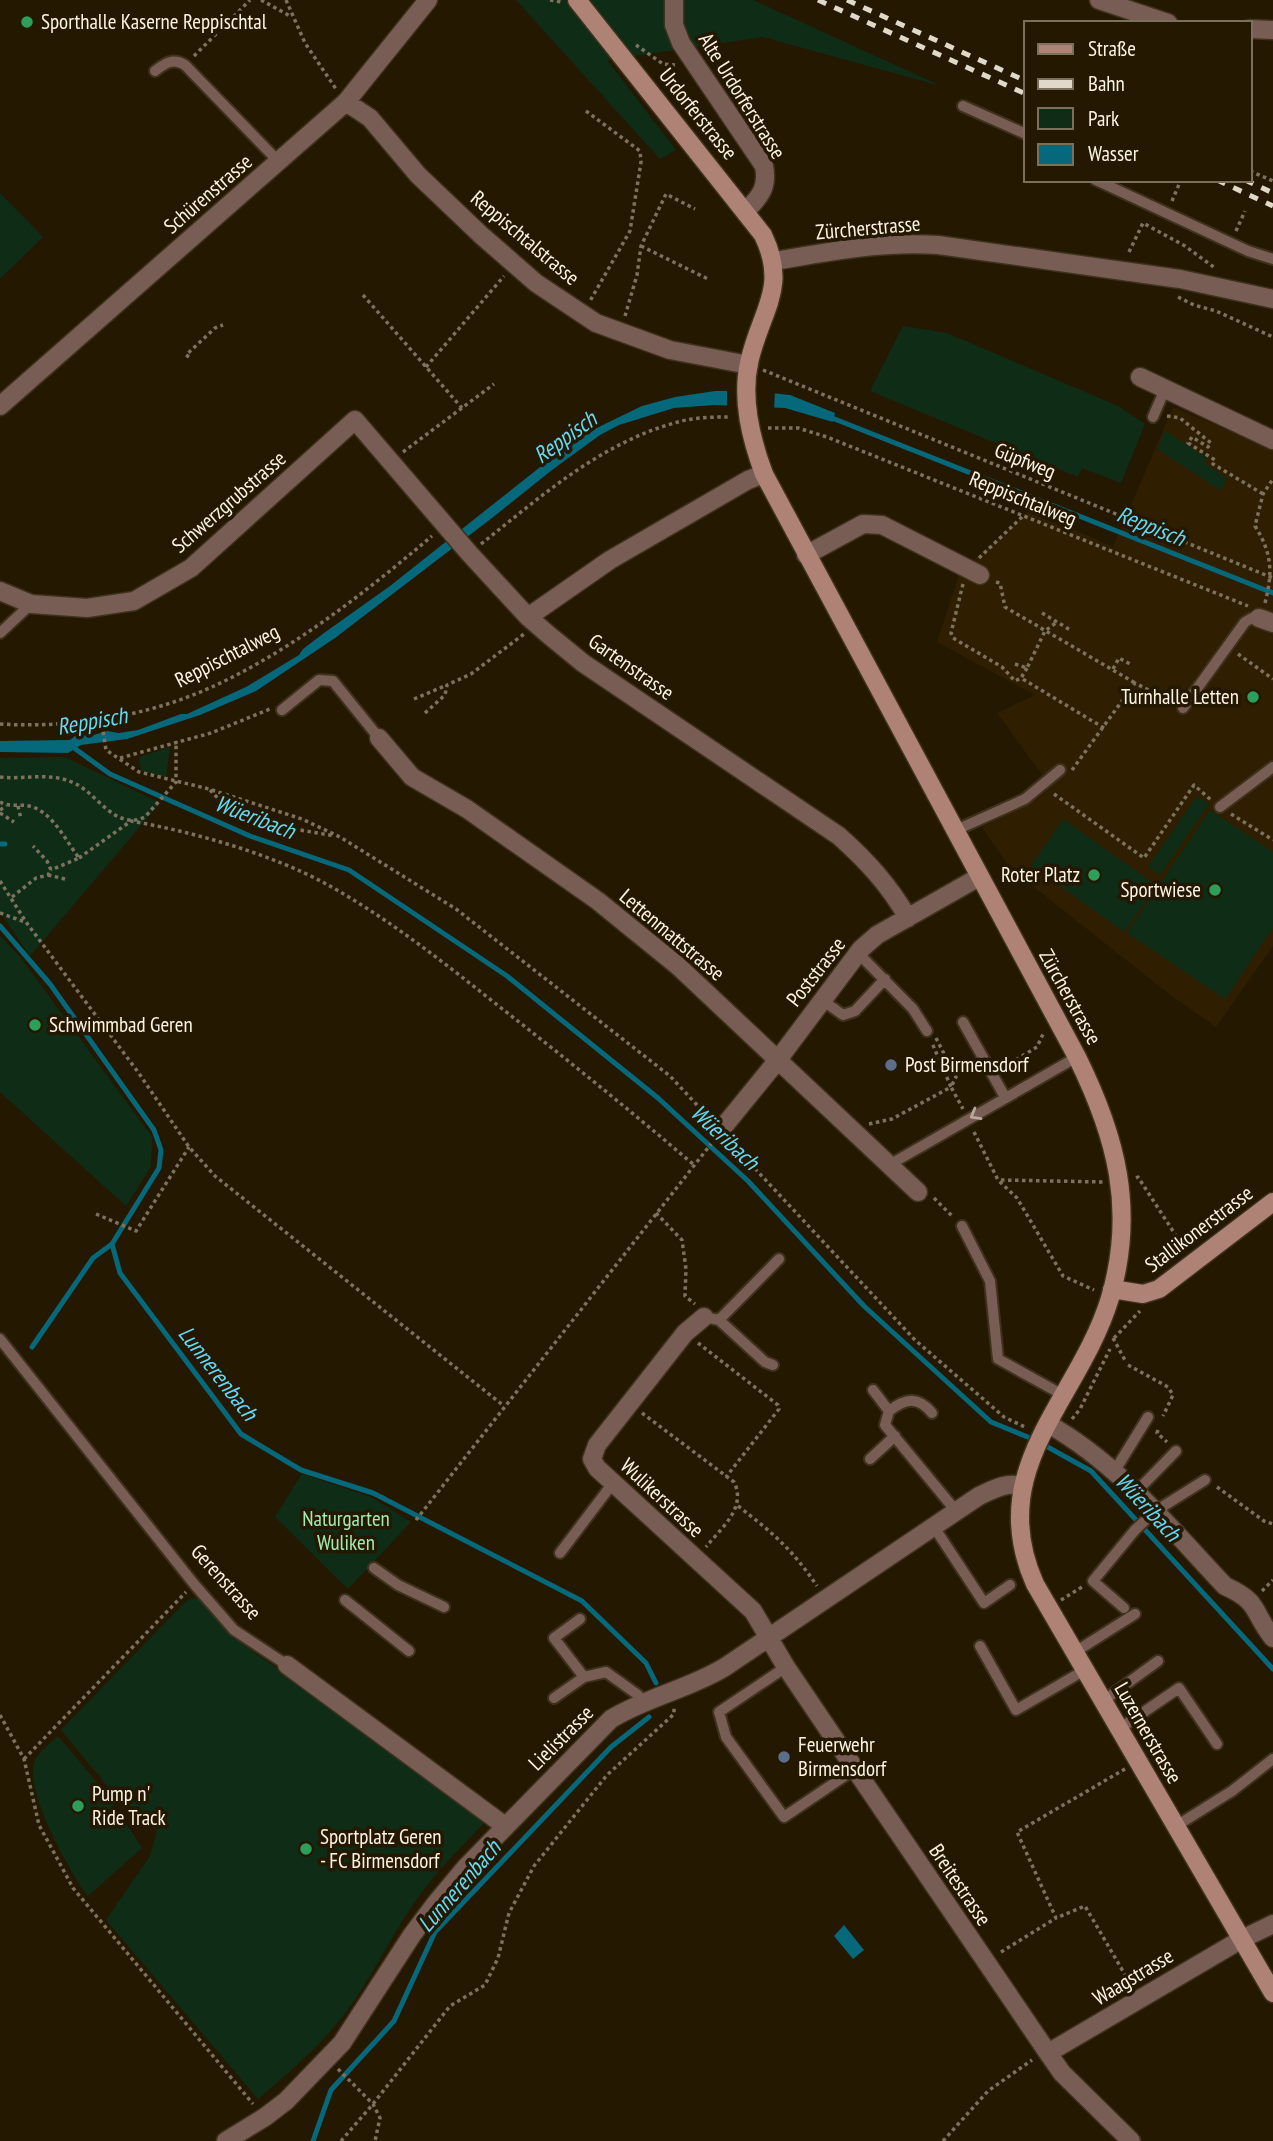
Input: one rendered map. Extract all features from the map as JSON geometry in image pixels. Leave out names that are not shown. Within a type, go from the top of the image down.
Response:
[{"type":"main road","name":"Urdorferstrasse","points":[[569,1],[616,49],[746,210],[764,234],[774,261]]},
{"type":"main road","name":"Zürcherstrasse","points":[[774,261],[775,281],[748,373],[741,417],[764,474],[806,555],[1077,1057],[1108,1127],[1121,1180],[1122,1225],[1112,1289],[1097,1330],[1063,1395],[1051,1431],[1032,1455],[1022,1486]]},
{"type":"main road","name":"Stallikonerstrasse","points":[[1112,1289],[1132,1294],[1151,1293],[1273,1202]]},
{"type":"main road","name":"Luzernerstrasse","points":[[1022,1486],[1019,1518],[1026,1563],[1035,1584],[1273,1993]]},
{"type":"street","name":"Schürenstrasse","points":[[0,406],[346,102],[428,0]]},
{"type":"street","name":"Alte Urdorferstrasse","points":[[674,0],[674,24],[681,43],[764,166],[767,181],[758,200],[746,210]]},
{"type":"street","points":[[1099,0],[1162,21]]},
{"type":"street","points":[[1252,29],[1273,30]]},
{"type":"street","name":"Reppischtalstrasse","points":[[346,102],[370,118],[418,175],[536,283],[596,323],[670,350],[748,373]]},
{"type":"street","name":"Zürcherstrasse","points":[[774,261],[881,245],[938,245],[1180,279],[1273,299]]},
{"type":"street","points":[[1140,377],[1273,440]]},
{"type":"street","name":"Gartenstrasse","points":[[355,420],[441,530],[471,549],[528,624],[839,836],[883,879],[908,918]]},
{"type":"street","name":"Schwerzgrubstrasse","points":[[0,591],[31,604],[87,608],[134,601],[191,568],[355,420]]},
{"type":"street","points":[[528,624],[610,560],[748,480],[764,474]]},
{"type":"street","points":[[806,555],[863,524],[882,525],[974,572]]},
{"type":"street","name":"Lettenmattstrasse","points":[[379,738],[412,777],[478,817],[597,901],[678,965],[777,1061],[922,1192]]},
{"type":"street","name":"Poststrasse","points":[[723,1134],[858,953],[877,935],[979,877]]},
{"type":"street","name":"Wulikerstrasse","points":[[712,1318],[685,1333],[597,1445],[592,1460],[597,1468],[753,1611],[770,1639]]},
{"type":"street","points":[[1051,1431],[1114,1472],[1225,1586],[1251,1602],[1273,1638]]},
{"type":"street","name":"Lielistrasse","points":[[226,2141],[286,2101],[342,2043],[436,1903],[505,1826],[611,1719],[639,1704],[707,1678],[770,1639],[956,1511],[1002,1486],[1022,1486]]},
{"type":"street","name":"Breitestrasse","points":[[770,1639],[786,1667],[1048,2053],[1070,2081],[1131,2141]]},
{"type":"street","name":"Gerenstrasse","points":[[287,1665],[505,1826]]},
{"type":"street","name":"Waagstrasse","points":[[1048,2053],[1242,1939],[1273,1924]]},
{"type":"lane","points":[[155,71],[169,62],[185,65],[279,162]]},
{"type":"lane","points":[[963,106],[1024,133]]},
{"type":"lane","points":[[1100,182],[1231,243],[1273,259]]},
{"type":"lane","points":[[1154,414],[1165,389]]},
{"type":"lane","points":[[0,633],[31,604]]},
{"type":"lane","points":[[1183,708],[1245,622],[1252,618],[1265,617]]},
{"type":"lane","points":[[282,710],[319,680],[333,681],[379,738]]},
{"type":"lane","points":[[1220,807],[1273,768]]},
{"type":"lane","points":[[954,831],[1025,799],[1064,773]]},
{"type":"lane","points":[[858,953],[913,1009],[927,1031]]},
{"type":"lane","points":[[822,1000],[843,1015],[855,1011],[885,979]]},
{"type":"lane","points":[[963,1022],[1005,1097]]},
{"type":"lane","points":[[889,1165],[1077,1057]]},
{"type":"lane","points":[[962,1227],[990,1281],[998,1359],[1063,1395]]},
{"type":"lane","points":[[773,1365],[765,1362],[712,1318],[779,1259]]},
{"type":"lane","name":"Gerenstrasse","points":[[0,1339],[194,1584],[234,1630],[287,1665]]},
{"type":"lane","points":[[873,1390],[889,1411]]},
{"type":"lane","points":[[932,1413],[921,1401],[904,1401],[889,1411],[885,1425],[956,1511]]},
{"type":"lane","points":[[1114,1472],[1148,1417]]},
{"type":"lane","points":[[870,1459],[895,1436]]},
{"type":"lane","points":[[1135,1493],[1176,1451]]},
{"type":"lane","points":[[1124,1608],[1093,1581],[1135,1530],[1152,1514],[1205,1480]]},
{"type":"lane","points":[[560,1553],[613,1483]]},
{"type":"lane","points":[[934,1527],[984,1603],[1010,1585]]},
{"type":"lane","points":[[374,1568],[398,1585],[444,1607]]},
{"type":"lane","points":[[345,1600],[409,1651]]},
{"type":"lane","points":[[1075,1652],[1135,1614]]},
{"type":"lane","points":[[580,1619],[554,1637],[584,1677]]},
{"type":"lane","points":[[980,1646],[1016,1710],[1086,1670]]},
{"type":"lane","points":[[1104,1701],[1158,1661]]},
{"type":"lane","points":[[786,1667],[719,1712],[726,1737],[784,1816],[855,1769]]},
{"type":"lane","points":[[554,1698],[584,1677],[606,1672],[638,1695],[639,1704]]},
{"type":"lane","points":[[1119,1729],[1179,1688],[1216,1744]]},
{"type":"lane","points":[[1176,1826],[1232,1791],[1273,1759]]},
{"type":"path","points":[[185,65],[250,0]]},
{"type":"path","points":[[261,0],[292,17]]},
{"type":"path","points":[[286,0],[292,17],[313,55],[346,102]]},
{"type":"path","points":[[550,0],[569,1]]},
{"type":"path","points":[[616,49],[628,39],[663,64],[675,65],[691,59]]},
{"type":"path","points":[[582,313],[630,231],[641,162],[640,151],[586,111]]},
{"type":"path","points":[[1252,172],[1273,181]]},
{"type":"path","points":[[1170,207],[1180,182]]},
{"type":"path","points":[[621,332],[637,275],[641,246],[666,194],[695,209]]},
{"type":"path","points":[[1231,243],[1245,211]]},
{"type":"path","points":[[1129,252],[1143,223],[1211,264],[1216,269],[1215,274]]},
{"type":"path","points":[[641,246],[708,279]]},
{"type":"path","points":[[426,367],[504,275]]},
{"type":"path","points":[[363,295],[462,408]]},
{"type":"path","points":[[1194,305],[1216,311],[1273,337]]},
{"type":"path","points":[[189,358],[186,355],[215,328],[223,325]]},
{"type":"path","name":"Güpfweg","points":[[766,371],[1273,578]]},
{"type":"path","points":[[390,462],[494,384]]},
{"type":"path","points":[[1154,414],[1180,418],[1211,443],[1208,447],[1192,437],[1188,443],[1215,460],[1213,464],[1263,494]]},
{"type":"path","points":[[471,549],[579,468],[644,432],[684,420],[741,417]]},
{"type":"path","name":"Reppischtalweg","points":[[768,428],[798,428],[827,436],[1249,606],[1265,617]]},
{"type":"path","points":[[1265,617],[1273,578],[1271,547],[1255,526],[1263,494],[1273,479]]},
{"type":"path","points":[[1023,516],[974,572],[951,633],[953,638],[1002,667],[1015,681],[1021,678],[1045,631],[1057,622]]},
{"type":"path","name":"Reppischtalweg","points":[[0,724],[42,725],[101,718],[146,710],[210,687],[248,668],[324,619],[441,530]]},
{"type":"path","points":[[974,572],[1000,583],[1005,607],[1183,708]]},
{"type":"path","points":[[1042,613],[1072,631]]},
{"type":"path","points":[[414,699],[471,674],[528,624]]},
{"type":"path","points":[[1227,646],[1273,679]]},
{"type":"path","points":[[1113,669],[1119,658],[1130,664]]},
{"type":"path","points":[[1015,664],[1027,668]]},
{"type":"path","points":[[1021,678],[1104,727]]},
{"type":"path","points":[[1064,773],[1104,727],[1135,683]]},
{"type":"path","points":[[425,713],[445,695],[447,685]]},
{"type":"path","points":[[120,758],[211,733],[268,708],[282,710]]},
{"type":"path","points":[[101,718],[106,750],[139,772],[209,789],[302,819],[340,837],[456,909],[670,1076],[915,1340],[1004,1417],[1025,1427]]},
{"type":"path","points":[[12,897],[36,878],[79,859],[131,821],[145,817],[176,782],[176,741]]},
{"type":"path","points":[[0,777],[41,776],[68,780],[85,789],[111,813],[131,821],[160,826],[276,860],[328,885],[440,958],[696,1163],[416,1520]]},
{"type":"path","points":[[1048,799],[1061,785]]},
{"type":"path","points":[[1054,794],[1144,859],[1195,785],[1220,807],[1273,840]]},
{"type":"path","points":[[209,789],[231,813],[257,827],[279,833],[300,831],[340,837]]},
{"type":"path","points":[[0,802],[6,806],[35,808],[47,816],[79,859]]},
{"type":"path","points":[[6,806],[0,812],[14,822]]},
{"type":"path","points":[[18,806],[21,819]]},
{"type":"path","points":[[33,845],[47,861],[50,872]]},
{"type":"path","points":[[50,872],[65,878]]},
{"type":"path","points":[[1,883],[26,922],[138,1072],[189,1147],[215,1176],[503,1406]]},
{"type":"path","points":[[0,913],[26,922]]},
{"type":"path","points":[[992,1073],[1037,1047],[1044,1032],[1058,1024]]},
{"type":"path","points":[[860,1126],[892,1119],[951,1087],[927,1031]]},
{"type":"path","points":[[96,1213],[136,1231],[189,1147]]},
{"type":"path","points":[[999,1180],[1086,1180],[1088,1183],[1138,1177],[1186,1253]]},
{"type":"path","points":[[922,1192],[962,1227]]},
{"type":"path","points":[[656,1213],[682,1240],[686,1269],[685,1296],[712,1318]]},
{"type":"path","points":[[1051,1431],[1080,1409],[1107,1358],[1114,1338],[1140,1311]]},
{"type":"path","points":[[685,1333],[778,1405],[779,1411],[726,1477]]},
{"type":"path","points":[[629,1403],[734,1482],[738,1490],[738,1506],[696,1560]]},
{"type":"path","points":[[738,1506],[797,1556],[820,1590]]},
{"type":"path","points":[[1060,1600],[1093,1581]]},
{"type":"path","points":[[24,1759],[194,1584]]},
{"type":"path","points":[[341,2141],[450,2006],[485,1985],[498,1958],[509,1913],[534,1866],[607,1775],[674,1714],[672,1692]]},
{"type":"path","points":[[0,1715],[24,1759],[39,1825],[72,1888],[265,2117]]},
{"type":"path","points":[[1056,1918],[1017,1832],[1126,1768]]},
{"type":"path","points":[[992,1957],[1056,1918],[1085,1906],[1135,1993]]},
{"type":"path","points":[[943,2141],[988,2091],[1035,2058],[1048,2053]]},
{"type":"path","points":[[338,2068],[373,2104],[380,2118],[375,2141]]},
{"type":"shaded area","points":[[1173,407],[1273,450],[1273,946],[1216,1027],[1169,994],[1010,868],[982,827],[1038,799],[1051,787],[997,713],[1035,695],[937,642],[960,572],[1030,510],[1113,547]]},
{"type":"green space","points":[[516,0],[753,0],[941,86],[763,37],[607,60],[676,150],[660,159]]},
{"type":"green space","points":[[0,193],[43,237],[0,279]]},
{"type":"green space","points":[[903,326],[947,333],[1118,406],[1145,424],[1121,483],[1082,468],[1078,477],[870,391]]},
{"type":"green space","points":[[1165,431],[1207,458],[1204,463],[1227,479],[1220,490],[1157,449]]},
{"type":"green space","points":[[170,747],[166,777],[141,771],[139,757]]},
{"type":"green space","points":[[65,757],[160,803],[30,956],[0,912],[0,758]]},
{"type":"green space","points":[[1197,796],[1209,804],[1160,875],[1148,866]]},
{"type":"green space","name":"Sportwiese","points":[[1210,810],[1273,852],[1273,927],[1225,999],[1127,933]]},
{"type":"green space","name":"Roter Platz","points":[[1063,819],[1157,886],[1124,932],[1031,865]]},
{"type":"green space","name":"Schwimmbad Geren","points":[[0,936],[21,958],[152,1137],[151,1167],[126,1206],[0,1092]]},
{"type":"green space","name":"Naturgarten Wuliken","points":[[302,1474],[371,1497],[411,1522],[348,1589],[275,1517]]},
{"type":"green space","name":"Sportplatz Geren - FC Birmensdorf","points":[[195,1598],[203,1602],[231,1636],[489,1818],[425,1888],[360,1991],[330,2032],[258,2099],[106,1920],[150,1856],[157,1831],[121,1803],[61,1730],[187,1600]]},
{"type":"green space","name":"Pump n' Ride Track","points":[[58,1736],[106,1793],[142,1848],[88,1896],[60,1851],[35,1790],[35,1760]]},
{"type":"water","points":[[715,391],[790,395],[835,413],[833,422],[785,408],[714,405],[674,408],[619,425],[600,435],[552,470],[335,638],[256,691],[200,715],[127,739],[81,745],[68,753],[0,752],[0,741],[70,740],[75,736],[107,731],[119,733],[138,730],[187,714],[246,687],[299,655],[303,649],[390,586],[578,437],[642,406],[675,397]]},
{"type":"water","points":[[844,1925],[864,1950],[853,1959],[834,1936]]},
{"type":"pier","points":[[727,388],[775,390],[774,410],[727,409]]},
{"type":"waterway","name":"Reppisch","points":[[827,416],[1273,593]]},
{"type":"waterway","name":"Wüeribach","points":[[70,745],[110,774],[250,836],[349,870],[507,976],[658,1098],[748,1181],[864,1306],[991,1422],[1035,1440],[1091,1471],[1273,1669]]},
{"type":"waterway","points":[[0,844],[5,844]]},
{"type":"waterway","name":"Lunnerenbach","points":[[0,926],[50,984],[154,1130],[161,1150],[159,1168],[112,1244],[120,1273],[241,1434],[301,1470],[373,1493],[582,1601],[646,1663],[656,1683]]},
{"type":"waterway","points":[[32,1347],[93,1258],[112,1244]]},
{"type":"waterway","name":"Lunnerenbach","points":[[313,2141],[331,2090],[394,2021],[435,1932],[611,1747],[649,1717]]},
{"type":"railway","points":[[818,0],[1024,93]]},
{"type":"railway","points":[[847,0],[1024,80]]},
{"type":"railway","points":[[1221,182],[1273,206]]},
{"type":"railway","points":[[1249,182],[1273,193]]},
{"type":"place","name":"Sporthalle Kaserne Reppischtal","points":[[27,22]]},
{"type":"place","name":"Turnhalle Letten","points":[[1253,697]]},
{"type":"place","name":"Roter Platz","points":[[1094,875]]},
{"type":"place","name":"Sportwiese","points":[[1215,890]]},
{"type":"place","name":"Schwimmbad Geren","points":[[35,1025]]},
{"type":"place","name":"Post Birmensdorf","points":[[891,1065]]},
{"type":"place","name":"Feuerwehr Birmensdorf","points":[[784,1757]]},
{"type":"place","name":"Pump n' Ride Track","points":[[78,1806]]},
{"type":"place","name":"Sportplatz Geren - FC Birmensdorf","points":[[306,1849]]}]
